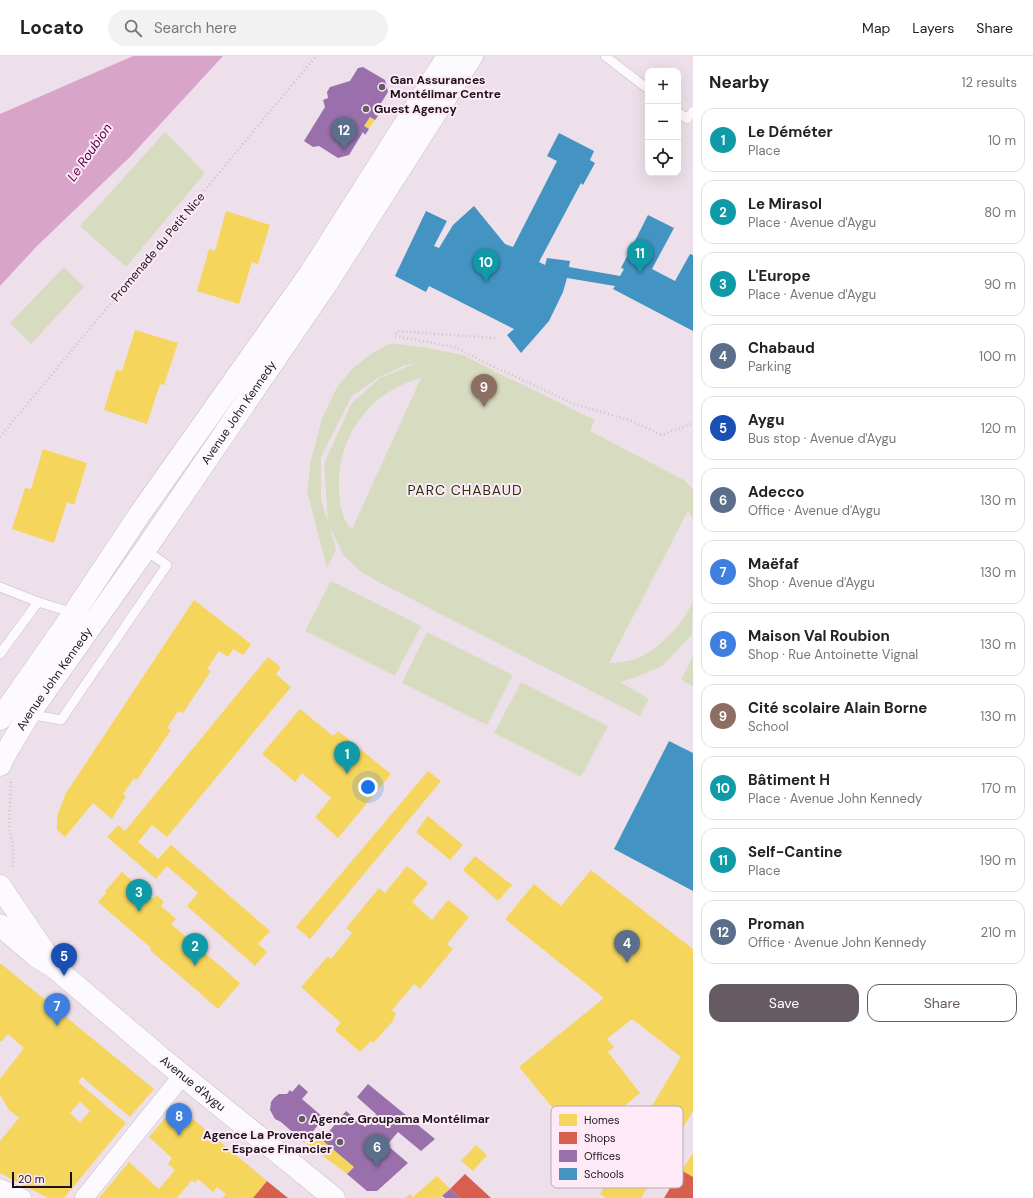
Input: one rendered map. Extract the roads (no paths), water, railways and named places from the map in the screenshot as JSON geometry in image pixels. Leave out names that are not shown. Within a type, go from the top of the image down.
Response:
[{"type":"main road","name":"Avenue John Kennedy","points":[[0,719],[74,613],[139,515],[311,272],[448,56]]},
{"type":"main road","name":"Avenue John Kennedy","points":[[6,771],[4,756],[30,714],[145,550],[327,283],[472,56]]},
{"type":"main road","name":"Avenue d'Aygu","points":[[7,880],[54,967]]},
{"type":"main road","name":"Avenue d'Aygu","points":[[0,924],[36,956],[54,967],[154,1052],[334,1198]]},
{"type":"street","points":[[84,1198],[183,1075]]},
{"type":"street","points":[[0,1188],[22,1198]]},
{"type":"lane","points":[[605,56],[645,87]]},
{"type":"lane","points":[[681,114],[687,119],[693,111]]},
{"type":"lane","points":[[30,714],[61,720],[167,565],[145,550]]},
{"type":"lane","points":[[0,587],[38,602],[74,613]]},
{"type":"lane","points":[[0,654],[38,602]]},
{"type":"water","name":"Le Roubion","points":[[133,56],[223,56],[130,157],[37,246],[0,286],[0,114]]},
{"type":"place","name":"Gan Assurances Montélimar Centre","points":[[382,87]]},
{"type":"place","name":"Guest Agency","points":[[366,109]]},
{"type":"place","name":"Proman","points":[[344,150]]},
{"type":"place","name":"Self-Cantine","points":[[640,273]]},
{"type":"place","name":"Bâtiment H","points":[[486,282]]},
{"type":"place","name":"Cité scolaire Alain Borne","points":[[484,407]]},
{"type":"place","name":"Le Déméter","points":[[347,774]]},
{"type":"place","name":"L'Europe","points":[[139,912]]},
{"type":"place","name":"Chabaud","points":[[627,963]]},
{"type":"place","name":"Le Mirasol","points":[[195,966]]},
{"type":"place","name":"Aygu","points":[[64,976]]},
{"type":"place","name":"Maëfaf","points":[[57,1026]]},
{"type":"place","name":"Agence Groupama Montélimar","points":[[302,1119]]},
{"type":"place","name":"Maison Val Roubion","points":[[179,1136]]},
{"type":"place","name":"Agence La Provençale - Espace Financier","points":[[340,1142]]},
{"type":"place","name":"Adecco","points":[[377,1167]]},
{"type":"district","name":"PARC CHABAUD","points":[[465,490]]}]
